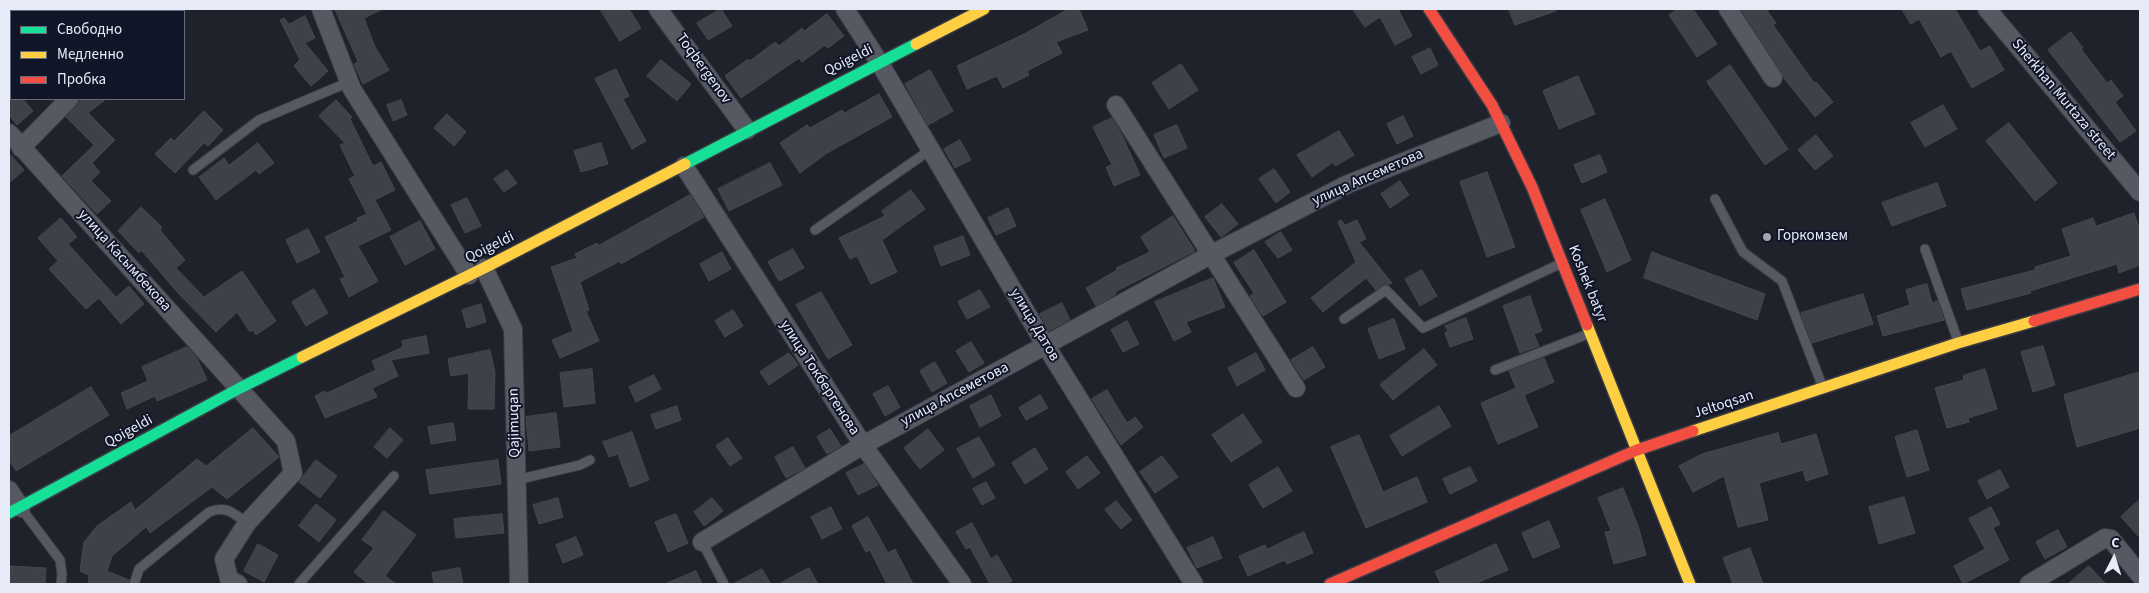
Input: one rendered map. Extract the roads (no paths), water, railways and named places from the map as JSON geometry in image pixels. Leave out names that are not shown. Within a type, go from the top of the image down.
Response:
[{"type":"street","name":"Qajimuqan","points":[[321,9],[349,82],[513,329],[519,584]]},
{"type":"street","name":"Toqbergenov","points":[[658,9],[747,130]]},
{"type":"street","name":"улица Датов","points":[[845,9],[879,62],[1046,346],[1194,584]]},
{"type":"street","name":"Qoigeldi","points":[[15,510],[240,388],[476,272],[684,166],[747,130],[984,9]]},
{"type":"street","name":"Koshek batyr","points":[[1429,9],[1492,104],[1532,187],[1690,584]]},
{"type":"street","points":[[1728,9],[1773,78]]},
{"type":"street","name":"Sherkhan Murtaza street","points":[[1987,9],[2140,192]]},
{"type":"street","points":[[22,148],[68,100]]},
{"type":"street","points":[[1116,105],[1296,388]]},
{"type":"street","name":"улица Апсеметова","points":[[702,542],[862,445],[1212,254],[1348,184],[1501,123]]},
{"type":"street","name":"улица Касымбекова","points":[[9,133],[286,441],[293,473],[247,524]]},
{"type":"street","name":"улица Токбергенова","points":[[684,166],[862,445],[962,584]]},
{"type":"street","name":"Jeltoqsan","points":[[1330,584],[1637,450],[1958,343],[2140,289]]},
{"type":"street","points":[[9,490],[15,510]]},
{"type":"street","points":[[230,582],[224,559],[247,524]]},
{"type":"street","points":[[2029,584],[2108,537],[2140,575]]},
{"type":"lane","points":[[193,170],[259,120],[349,82]]},
{"type":"lane","points":[[815,230],[930,150]]},
{"type":"lane","points":[[1715,199],[1743,252],[1782,281],[1823,388]]},
{"type":"lane","points":[[1924,249],[1958,343]]},
{"type":"lane","points":[[1344,319],[1386,290],[1423,328],[1562,263]]},
{"type":"lane","points":[[1495,370],[1590,333]]},
{"type":"lane","points":[[516,480],[580,465],[590,460]]},
{"type":"lane","points":[[299,584],[394,476]]},
{"type":"lane","points":[[134,584],[139,569],[209,512],[220,508],[229,510],[247,524]]},
{"type":"lane","points":[[15,510],[60,560],[61,584]]},
{"type":"lane","points":[[702,542],[724,584]]},
{"type":"place","name":"Горкомзем","points":[[1767,237]]}]
